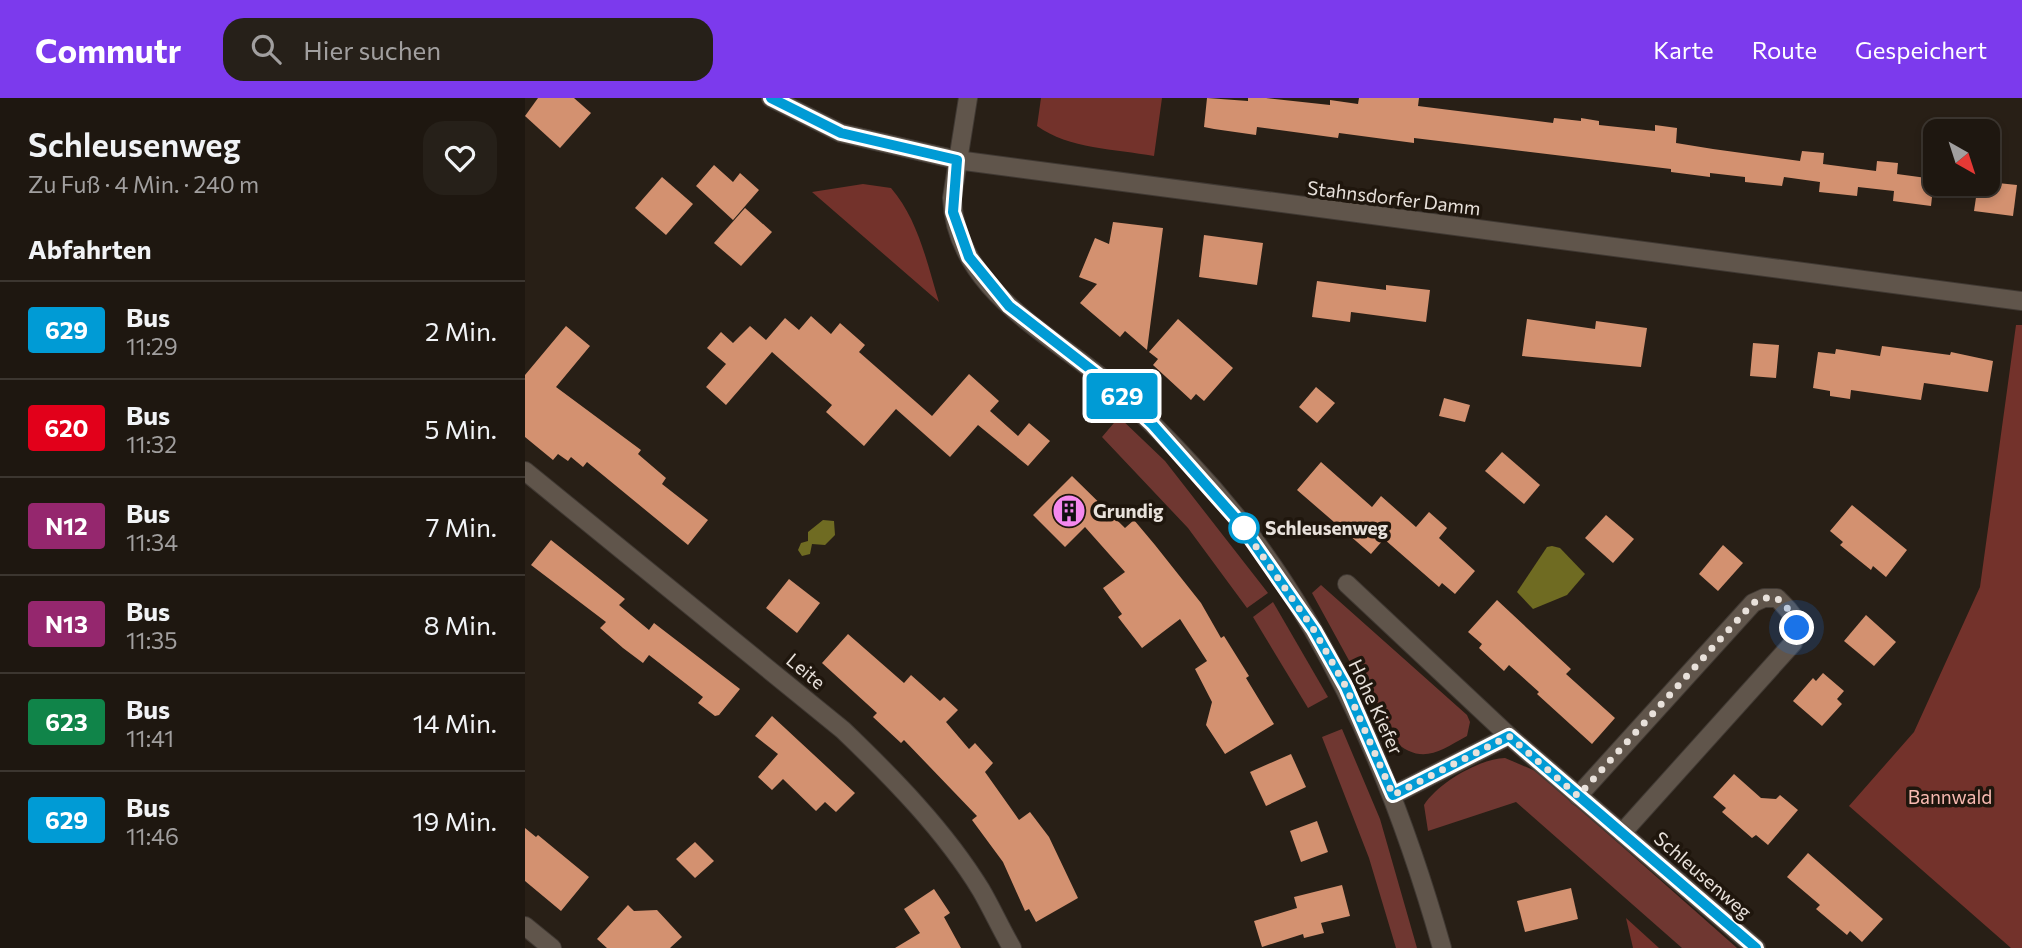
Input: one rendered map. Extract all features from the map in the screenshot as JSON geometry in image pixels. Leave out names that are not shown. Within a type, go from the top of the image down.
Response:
[{"type":"street","name":"Stahnsdorfer Damm","points":[[771,98],[841,133],[957,160],[2022,301]]},
{"type":"street","name":"Hohe Kiefer","points":[[968,98],[957,160],[953,212],[963,246],[974,266],[1009,306],[1107,382],[1152,424],[1239,522],[1314,630],[1346,687],[1393,795],[1418,863],[1442,948]]},
{"type":"street","name":"Leite","points":[[525,471],[782,678],[862,748],[906,794],[973,880],[1012,948]]},
{"type":"street","points":[[1347,584],[1509,736],[1393,795]]},
{"type":"street","name":"Schleusenweg","points":[[1578,796],[1753,603],[1764,598],[1777,598],[1795,616],[1797,628],[1793,643],[1622,833]]},
{"type":"street","name":"Schleusenweg","points":[[1509,736],[1756,948]]},
{"type":"street","points":[[525,926],[552,948]]},
{"type":"shaded area","points":[[1119,417],[1165,461],[1268,593],[1247,608],[1188,528],[1102,437]]},
{"type":"shaded area","points":[[823,520],[834,521],[835,535],[825,545],[812,544],[810,554],[802,556],[798,550],[801,543],[808,541],[808,532]]},
{"type":"shaded area","points":[[1547,547],[1560,548],[1585,574],[1567,595],[1533,609],[1517,592]]},
{"type":"shaded area","points":[[1321,585],[1467,715],[1470,722],[1467,736],[1429,754],[1412,752],[1392,739],[1312,593]]},
{"type":"shaded area","points":[[1273,602],[1328,697],[1308,708],[1253,617]]},
{"type":"shaded area","points":[[1342,729],[1380,819],[1417,948],[1396,948],[1369,858],[1322,737]]},
{"type":"shaded area","points":[[1505,758],[1538,772],[1737,948],[1682,948],[1516,802],[1428,831],[1424,805],[1430,797],[1460,774],[1483,763]]},
{"type":"green space","points":[[1041,98],[1162,98],[1154,156],[1078,144],[1050,134],[1037,126]]},
{"type":"green space","points":[[863,184],[891,188],[900,200],[921,242],[939,302],[812,192]]},
{"type":"green space","name":"Bannwald","points":[[2016,325],[2022,325],[2022,948],[2011,948],[1849,806],[1914,732],[1980,587]]},
{"type":"green space","points":[[1626,918],[1659,948],[1633,948]]},
{"type":"building","points":[[538,98],[574,98],[591,113],[560,148],[525,116]]},
{"type":"building","points":[[1207,98],[1248,101],[1248,98],[1266,98],[1330,105],[1330,100],[1358,104],[1359,98],[1419,98],[1418,106],[1553,123],[1554,118],[1581,121],[1581,118],[1599,121],[1599,125],[1655,131],[1655,125],[1677,128],[1676,143],[1800,161],[1802,151],[1824,153],[1823,164],[1876,171],[1877,161],[1898,163],[1897,174],[1923,178],[1923,196],[1932,196],[1931,206],[1893,201],[1894,191],[1858,187],[1857,196],[1819,192],[1820,182],[1784,177],[1782,186],[1745,182],[1745,177],[1710,173],[1710,177],[1671,172],[1671,169],[1414,138],[1414,143],[1339,133],[1338,138],[1257,127],[1256,135],[1204,127]]},
{"type":"building","points":[[714,165],[733,182],[740,173],[759,190],[733,220],[696,186]]},
{"type":"building","points":[[662,177],[693,204],[666,235],[635,208]]},
{"type":"building","points":[[2000,183],[2017,185],[2013,216],[1974,211],[1976,196],[2000,196]]},
{"type":"building","points":[[745,208],[772,232],[741,266],[714,243]]},
{"type":"building","points":[[1113,222],[1163,228],[1147,350],[1125,331],[1120,337],[1080,303],[1097,284],[1079,277],[1095,238],[1109,244]]},
{"type":"building","points":[[1204,235],[1263,243],[1257,285],[1199,277]]},
{"type":"building","points":[[1317,281],[1386,290],[1386,285],[1430,290],[1426,322],[1351,312],[1350,322],[1312,317]]},
{"type":"building","points":[[811,316],[831,334],[840,323],[865,345],[859,352],[932,416],[969,374],[999,401],[990,411],[1018,436],[1029,423],[1050,441],[1028,466],[978,425],[950,457],[896,409],[864,446],[826,412],[832,405],[772,352],[726,405],[706,387],[726,364],[707,348],[721,332],[733,343],[750,326],[766,340],[785,318],[799,330]]},
{"type":"building","points":[[1178,319],[1233,368],[1204,401],[1196,394],[1191,400],[1153,365],[1158,359],[1149,352]]},
{"type":"building","points":[[1527,319],[1595,329],[1596,321],[1647,328],[1641,367],[1522,356]]},
{"type":"building","points":[[566,326],[590,346],[556,387],[641,450],[638,454],[666,478],[662,484],[708,520],[688,545],[587,462],[583,467],[571,457],[568,461],[558,454],[553,460],[525,437],[525,375]]},
{"type":"building","points":[[1753,343],[1779,345],[1776,378],[1750,376]]},
{"type":"building","points":[[1882,346],[1950,355],[1951,352],[1993,361],[1988,392],[1924,383],[1921,400],[1851,390],[1850,399],[1830,396],[1830,391],[1813,388],[1818,352],[1835,354],[1836,349],[1880,356]]},
{"type":"building","points":[[1316,387],[1335,403],[1317,423],[1299,407]]},
{"type":"building","points":[[1444,398],[1470,405],[1465,422],[1439,416]]},
{"type":"building","points":[[1502,452],[1540,485],[1524,504],[1485,471]]},
{"type":"building","points":[[1321,462],[1372,507],[1381,496],[1416,527],[1429,512],[1447,528],[1439,538],[1475,571],[1455,594],[1442,583],[1439,587],[1384,539],[1371,554],[1297,490]]},
{"type":"building","points":[[1072,476],[1125,528],[1134,520],[1155,545],[1201,603],[1221,638],[1224,636],[1274,724],[1225,754],[1206,725],[1212,702],[1195,669],[1207,661],[1180,619],[1142,648],[1118,617],[1122,614],[1103,588],[1125,572],[1085,527],[1065,547],[1033,515]]},
{"type":"building","points":[[1852,505],[1907,550],[1886,577],[1873,566],[1871,570],[1840,545],[1843,542],[1830,531]]},
{"type":"building","points":[[1606,515],[1634,539],[1613,563],[1585,538]]},
{"type":"building","points":[[551,540],[625,599],[619,605],[649,630],[654,623],[740,689],[719,715],[715,716],[698,703],[703,697],[649,655],[643,663],[623,648],[600,628],[606,622],[531,565]]},
{"type":"building","points":[[1723,545],[1743,563],[1718,591],[1699,574]]},
{"type":"building","points":[[789,579],[820,603],[797,633],[766,608]]},
{"type":"building","points":[[1497,600],[1571,669],[1566,674],[1615,718],[1592,744],[1509,665],[1504,671],[1479,648],[1482,644],[1468,632]]},
{"type":"building","points":[[1866,615],[1896,642],[1874,666],[1844,641]]},
{"type":"building","points":[[848,634],[904,683],[911,675],[940,701],[944,697],[958,710],[946,722],[969,749],[975,743],[993,763],[985,772],[1019,820],[1030,812],[1049,837],[1078,898],[1036,922],[1029,909],[1025,911],[1003,862],[972,820],[977,816],[904,740],[901,743],[873,717],[877,713],[822,663]]},
{"type":"building","points":[[1823,673],[1844,691],[1837,699],[1842,704],[1822,726],[1793,701],[1813,678],[1816,681]]},
{"type":"building","points":[[772,716],[855,793],[836,812],[825,802],[816,811],[783,779],[772,790],[758,777],[778,754],[755,736]]},
{"type":"building","points":[[1291,754],[1306,787],[1266,806],[1250,772]]},
{"type":"building","points":[[1734,774],[1761,798],[1776,799],[1780,795],[1798,810],[1768,845],[1756,835],[1752,838],[1722,812],[1726,808],[1713,797]]},
{"type":"building","points":[[1317,821],[1328,852],[1301,862],[1290,831]]},
{"type":"building","points":[[525,828],[536,837],[538,835],[589,877],[561,911],[525,881]]},
{"type":"building","points":[[695,842],[714,861],[695,878],[676,859]]},
{"type":"building","points":[[1808,853],[1883,919],[1862,942],[1850,931],[1847,935],[1816,909],[1820,905],[1787,877]]},
{"type":"building","points":[[1342,885],[1350,916],[1321,923],[1324,933],[1304,938],[1303,934],[1262,947],[1254,921],[1297,908],[1294,897]]},
{"type":"building","points":[[1571,888],[1578,919],[1525,932],[1517,901]]},
{"type":"building","points":[[934,889],[950,913],[944,917],[961,948],[895,948],[920,933],[904,909]]},
{"type":"building","points":[[628,905],[634,911],[657,910],[682,937],[670,948],[607,948],[597,939]]},
{"type":"bus line","name":"629","points":[[771,98],[841,133],[957,160],[953,212],[963,246],[986,282],[1009,306],[1107,382],[1152,424],[1192,465],[1239,522],[1314,630],[1346,687],[1393,795],[1509,736],[1756,948]]},
{"type":"place","name":"Grundig","points":[[1069,511]]},
{"type":"place","name":"Schleusenweg","points":[[1244,528]]},
{"type":"route","points":[[1244,528],[1239,522],[1314,630],[1346,687],[1393,795],[1509,736],[1578,796],[1753,603],[1764,598],[1777,598],[1795,616],[1797,628]]}]
